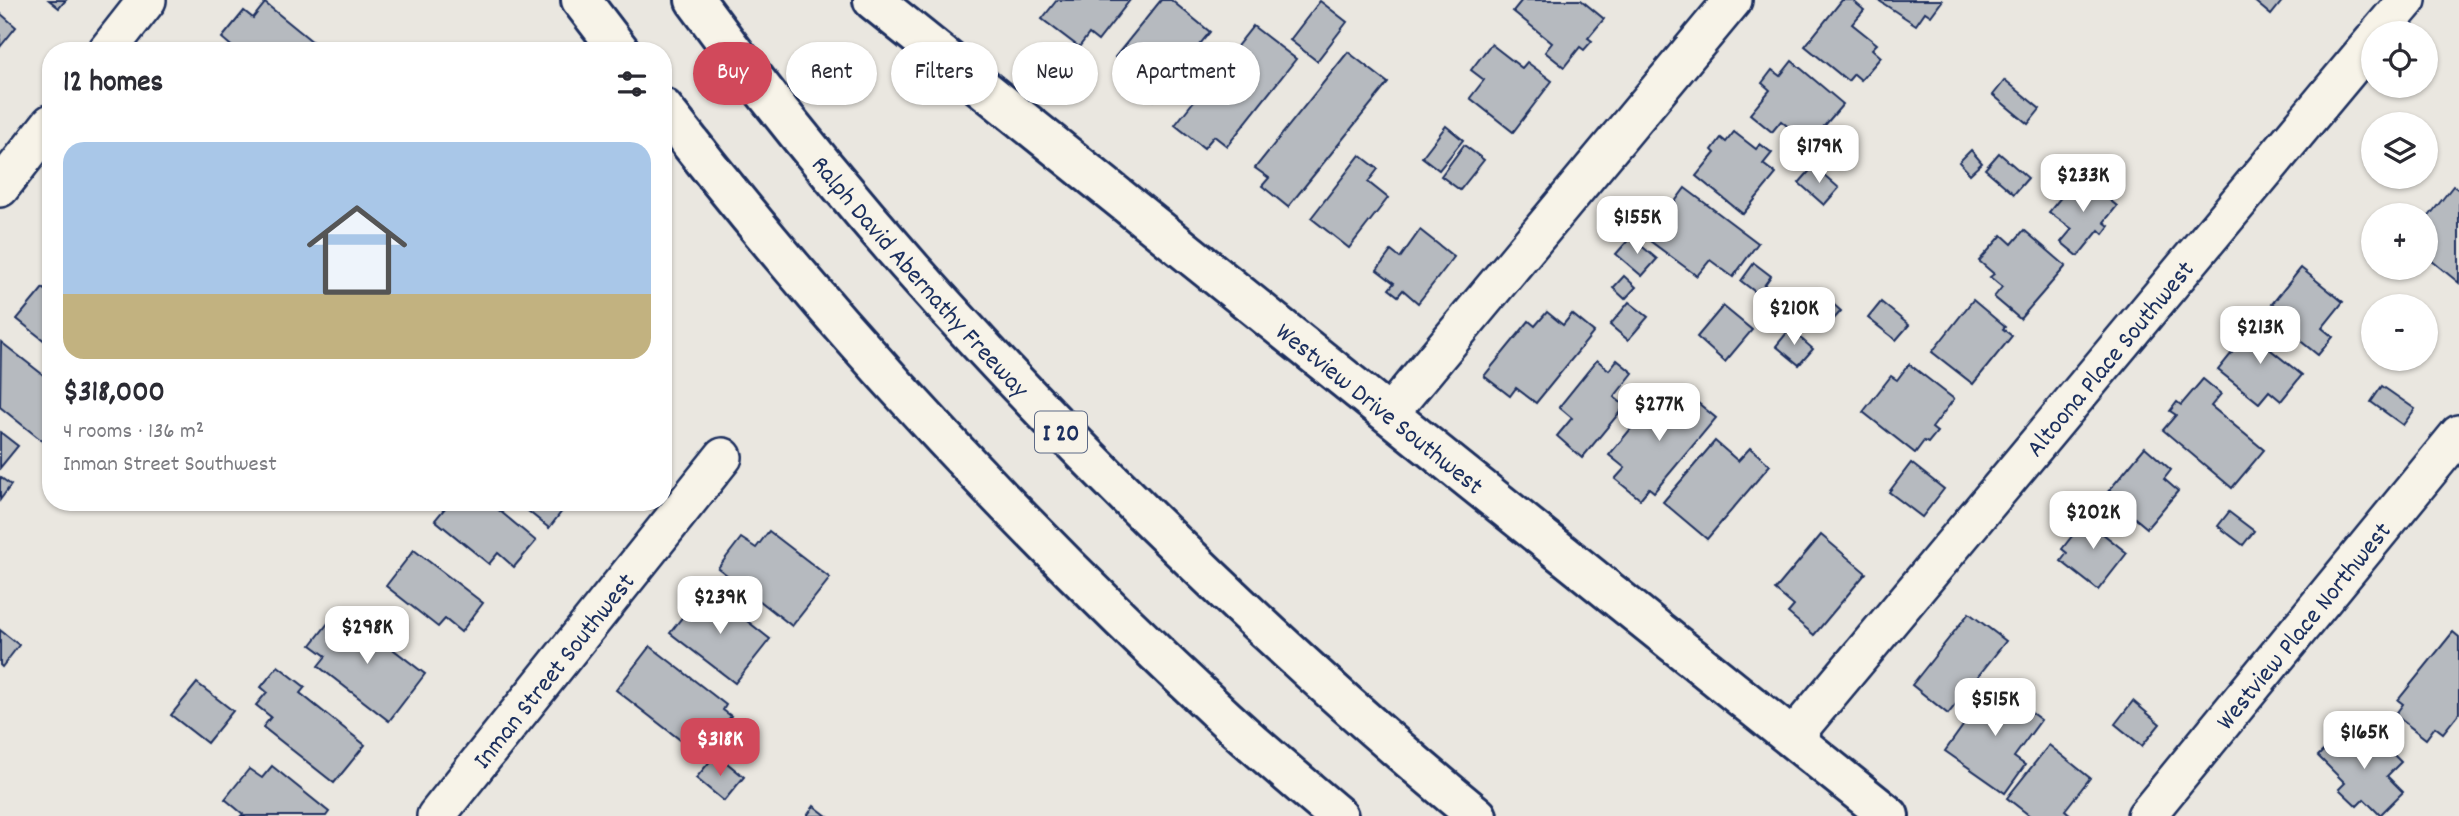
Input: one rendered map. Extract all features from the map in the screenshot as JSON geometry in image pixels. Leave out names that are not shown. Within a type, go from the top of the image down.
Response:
[{"type":"main road","points":[[581,0],[613,42]]},
{"type":"main road","name":"Ralph David Abernathy Freeway","points":[[695,0],[754,80],[885,240],[970,336],[1062,432],[1251,618],[1402,754],[1477,816]]},
{"type":"main road","name":"Westview Drive Southwest","points":[[873,0],[1889,816]]},
{"type":"main road","points":[[672,120],[740,207],[842,327],[1070,571],[1227,721],[1338,816]]},
{"type":"street","points":[[114,42],[147,0]]},
{"type":"street","points":[[1389,414],[1733,0]]},
{"type":"street","points":[[2389,21],[2407,0]]},
{"type":"street","name":"Altoona Place Southwest","points":[[1792,738],[2361,55]]},
{"type":"street","points":[[0,188],[42,134]]},
{"type":"street","name":"Westview Place Northwest","points":[[2146,816],[2459,434]]},
{"type":"street","name":"Inman Street Southwest","points":[[436,816],[723,457]]},
{"type":"building","points":[[49,0],[66,0],[59,8]]},
{"type":"building","points":[[1057,0],[1130,0],[1098,41],[1089,34],[1083,42],[1072,42],[1042,19]]},
{"type":"building","points":[[1161,0],[1171,0],[1210,32],[1202,42],[1127,42]]},
{"type":"building","points":[[1522,0],[1581,0],[1604,19],[1588,38],[1592,41],[1584,50],[1580,47],[1564,67],[1545,52],[1552,43],[1513,11]]},
{"type":"building","points":[[1842,0],[1852,0],[1864,10],[1852,24],[1877,44],[1872,49],[1881,57],[1861,80],[1854,74],[1848,81],[1805,46]]},
{"type":"building","points":[[1878,0],[1942,1],[1931,16],[1925,12],[1916,25]]},
{"type":"building","points":[[2253,0],[2283,0],[2271,15]]},
{"type":"building","points":[[1320,1],[1347,22],[1317,61],[1290,40]]},
{"type":"building","points":[[265,3],[313,42],[227,42],[222,38],[244,11],[253,18]]},
{"type":"building","points":[[0,13],[16,27],[0,47]]},
{"type":"building","points":[[1253,26],[1296,59],[1260,104],[1260,42],[1240,42]]},
{"type":"building","points":[[1491,44],[1522,68],[1527,62],[1552,81],[1513,132],[1470,98],[1484,80],[1471,70]]},
{"type":"building","points":[[1348,52],[1388,83],[1288,207],[1262,186],[1269,178],[1255,168]]},
{"type":"building","points":[[1792,61],[1843,104],[1809,144],[1781,121],[1772,132],[1750,114],[1770,90],[1762,83],[1772,70],[1780,76]]},
{"type":"building","points":[[2005,80],[2040,109],[2028,124],[1993,95]]},
{"type":"building","points":[[1191,105],[1260,105],[1227,146],[1214,136],[1204,148],[1175,125]]},
{"type":"building","points":[[1446,126],[1463,140],[1439,170],[1422,157]]},
{"type":"building","points":[[1734,132],[1756,149],[1760,144],[1772,153],[1763,164],[1776,174],[1743,214],[1696,176],[1715,153],[1712,150],[1721,138],[1726,142]]},
{"type":"building","points":[[1464,145],[1484,160],[1460,190],[1441,176]]},
{"type":"building","points":[[1971,150],[1982,163],[1970,174],[1959,162]]},
{"type":"building","points":[[1999,153],[2028,178],[2014,194],[1985,169]]},
{"type":"building","points":[[1360,155],[1378,169],[1368,182],[1388,198],[1349,248],[1311,218]]},
{"type":"building","points":[[1814,166],[1839,188],[1824,205],[1799,183]]},
{"type":"building","points":[[2079,175],[2117,206],[2104,222],[2109,226],[2103,234],[2099,230],[2078,256],[2061,242],[2072,229],[2049,212]]},
{"type":"building","points":[[2453,186],[2459,190],[2459,283],[2438,266],[2438,205]]},
{"type":"building","points":[[1685,188],[1758,243],[1733,277],[1710,260],[1697,276],[1646,238],[1658,222],[1655,220],[1661,212],[1665,215]]},
{"type":"building","points":[[1420,230],[1454,257],[1418,303],[1403,290],[1398,296],[1389,289],[1394,283],[1377,270],[1391,251],[1400,258]]},
{"type":"building","points":[[2024,230],[2066,266],[2020,319],[1994,297],[2002,287],[1990,277],[1994,274],[1979,261],[2002,235],[2012,244]]},
{"type":"building","points":[[1631,237],[1657,259],[1642,276],[1616,254]]},
{"type":"building","points":[[1754,263],[1771,276],[1758,294],[1741,281]]},
{"type":"building","points":[[2301,268],[2343,302],[2322,328],[2333,337],[2318,355],[2282,326],[2288,318],[2272,304]]},
{"type":"building","points":[[1624,276],[1636,287],[1625,299],[1613,288]]},
{"type":"building","points":[[42,289],[42,339],[17,319]]},
{"type":"building","points":[[1821,293],[1841,311],[1823,331],[1802,313]]},
{"type":"building","points":[[1973,300],[2012,336],[1973,384],[1932,352]]},
{"type":"building","points":[[1629,302],[1648,317],[1628,340],[1610,325]]},
{"type":"building","points":[[1881,302],[1909,325],[1896,340],[1868,318]]},
{"type":"building","points":[[1723,306],[1752,330],[1725,362],[1697,337]]},
{"type":"building","points":[[1547,312],[1563,325],[1572,314],[1594,332],[1536,403],[1516,388],[1510,396],[1484,376],[1529,321],[1535,326]]},
{"type":"building","points":[[2260,318],[2278,332],[2266,346],[2302,375],[2281,401],[2269,391],[2259,403],[2218,370]]},
{"type":"building","points":[[1790,329],[1813,349],[1799,365],[1776,346]]},
{"type":"building","points":[[1,342],[42,374],[42,441],[0,407]]},
{"type":"building","points":[[1597,360],[1609,370],[1617,360],[1633,373],[1614,397],[1625,406],[1582,458],[1557,436],[1572,418],[1559,407]]},
{"type":"building","points":[[1909,364],[1954,399],[1932,428],[1937,432],[1928,443],[1924,441],[1915,453],[1863,412],[1891,376],[1897,380]]},
{"type":"building","points":[[2203,379],[2221,394],[2211,406],[2264,450],[2232,488],[2163,430],[2176,415],[2170,411],[2177,402],[2181,405]]},
{"type":"building","points":[[2382,386],[2415,409],[2403,425],[2371,402]]},
{"type":"building","points":[[1686,393],[1716,418],[1654,492],[1649,488],[1640,499],[1615,479],[1625,468],[1609,455],[1659,395],[1674,407]]},
{"type":"building","points":[[0,432],[18,446],[0,468]]},
{"type":"building","points":[[1715,441],[1738,461],[1750,448],[1770,465],[1707,539],[1663,502]]},
{"type":"building","points":[[2145,447],[2171,470],[2164,479],[2178,491],[2147,528],[2106,494]]},
{"type":"building","points":[[1911,463],[1944,489],[1922,517],[1889,492]]},
{"type":"building","points":[[0,477],[11,485],[0,500]]},
{"type":"building","points":[[2093,509],[2110,523],[2102,533],[2127,553],[2098,590],[2061,561],[2067,553],[2062,549]]},
{"type":"building","points":[[442,511],[500,511],[536,541],[514,567],[498,553],[489,564],[435,520]]},
{"type":"building","points":[[528,511],[562,511],[549,528]]},
{"type":"building","points":[[2229,512],[2254,531],[2243,545],[2218,526]]},
{"type":"building","points":[[769,531],[830,578],[792,626],[718,568],[741,538],[756,548]]},
{"type":"building","points":[[1821,535],[1866,573],[1814,635],[1788,613],[1794,606],[1775,590]]},
{"type":"building","points":[[414,550],[483,603],[461,632],[445,619],[438,627],[386,586]]},
{"type":"building","points":[[705,588],[770,639],[735,683],[670,633]]},
{"type":"building","points":[[336,613],[351,625],[355,620],[425,674],[389,721],[318,666],[326,656],[311,645]]},
{"type":"building","points":[[1969,613],[2006,641],[1948,714],[1912,685]]},
{"type":"building","points":[[0,630],[19,645],[2,667],[0,665]]},
{"type":"building","points":[[2453,632],[2459,637],[2459,713],[2443,733],[2435,727],[2426,739],[2395,715],[2403,704],[2398,700]]},
{"type":"building","points":[[650,646],[726,705],[723,710],[731,716],[713,739],[705,732],[692,749],[616,690]]},
{"type":"building","points":[[278,666],[305,687],[300,693],[365,745],[334,783],[263,727],[271,717],[256,705],[267,692],[261,687]]},
{"type":"building","points":[[197,683],[233,711],[207,743],[171,715]]},
{"type":"building","points":[[1993,684],[2041,720],[2014,757],[2025,765],[2005,793],[1945,751]]},
{"type":"building","points":[[2133,701],[2160,724],[2142,746],[2115,724]]},
{"type":"building","points":[[2370,731],[2401,762],[2387,776],[2403,792],[2380,815],[2364,799],[2357,806],[2339,789],[2345,783],[2318,756],[2341,733],[2355,747]]},
{"type":"building","points":[[2049,745],[2090,778],[2065,810],[2072,816],[2030,816],[2007,798]]},
{"type":"building","points":[[716,754],[744,777],[724,801],[696,778]]},
{"type":"building","points":[[272,766],[329,812],[326,816],[241,816],[243,814],[225,799],[249,769],[262,778]]},
{"type":"building","points":[[814,806],[827,816],[807,816]]}]
